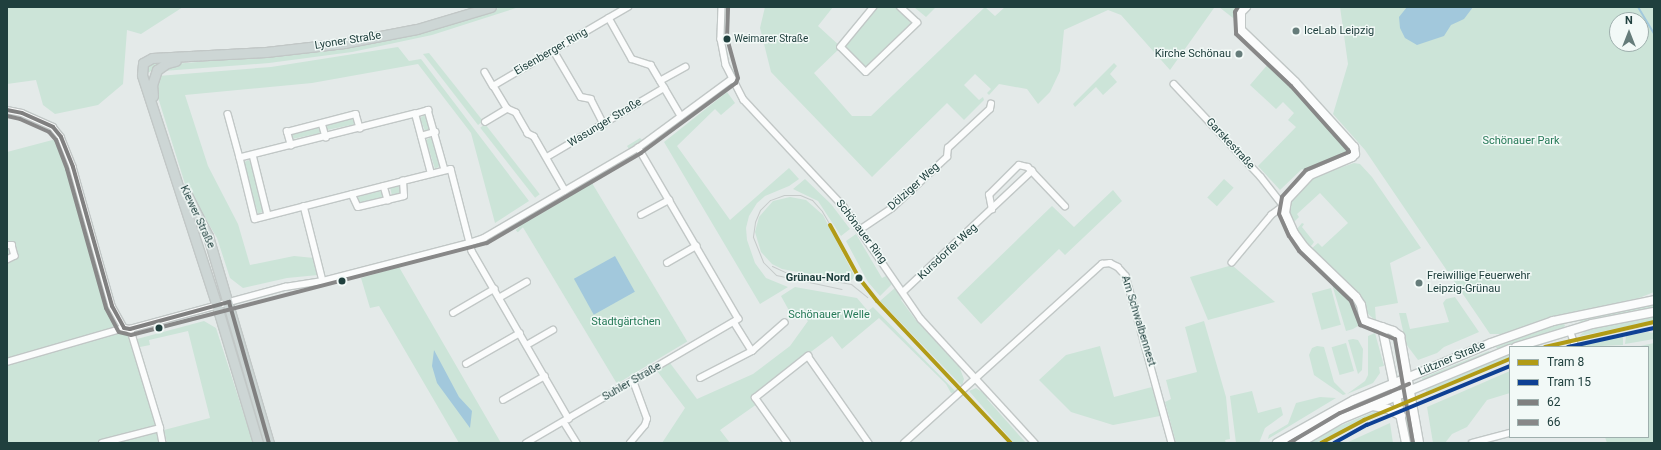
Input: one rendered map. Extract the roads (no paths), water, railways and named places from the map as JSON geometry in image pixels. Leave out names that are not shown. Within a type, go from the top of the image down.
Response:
[{"type":"main road","name":"Lyoner Straße","points":[[155,109],[142,75],[143,62],[152,58],[201,56],[352,42],[417,29],[491,7]]},
{"type":"main road","points":[[1246,7],[1241,12],[1241,30],[1327,115],[1354,147],[1355,154],[1352,157],[1310,175],[1284,206]]},
{"type":"main road","name":"Lyoner Straße","points":[[155,109],[152,85],[157,70],[166,63],[201,56]]},
{"type":"main road","name":"Kiewer Straße","points":[[155,109],[258,443]]},
{"type":"main road","name":"Kiewer Straße","points":[[170,156],[208,236],[229,302],[269,443]]},
{"type":"main road","name":"Garskestraße","points":[[1284,206],[1286,220],[1304,247],[1356,297],[1361,305],[1364,321],[1382,327],[1400,336],[1408,378]]},
{"type":"main road","name":"Lützner Straße","points":[[1277,443],[1337,408],[1395,383],[1536,327],[1613,307],[1654,300]]},
{"type":"main road","name":"Lützner Straße","points":[[1570,330],[1569,325],[1574,321],[1601,314],[1613,307]]},
{"type":"main road","name":"Lützner Straße","points":[[1519,346],[1570,330],[1654,312]]},
{"type":"main road","points":[[1382,327],[1395,383],[1406,443]]},
{"type":"main road","name":"Lützner Straße","points":[[1300,443],[1372,406],[1509,349]]},
{"type":"main road","points":[[1408,378],[1419,443]]},
{"type":"main road","points":[[1372,406],[1388,409],[1401,416]]},
{"type":"street","name":"Eisenberger Ring","points":[[493,86],[628,7]]},
{"type":"street","name":"Schönauer Ring","points":[[722,7],[721,39],[732,79],[744,100],[844,207],[861,229],[921,319],[1035,443]]},
{"type":"street","points":[[874,7],[841,47],[866,72],[917,23],[900,7]]},
{"type":"street","points":[[609,18],[632,59],[651,65],[681,116]]},
{"type":"street","points":[[554,51],[581,97],[591,99],[604,124]]},
{"type":"street","points":[[660,81],[685,67]]},
{"type":"street","points":[[485,72],[507,109],[516,113],[547,157],[565,191]]},
{"type":"street","points":[[7,362],[285,287],[324,281],[469,243],[565,191],[638,148],[732,79]]},
{"type":"street","name":"Garskestraße","points":[[1174,84],[1261,176],[1284,206]]},
{"type":"street","name":"Wasunger Straße","points":[[547,157],[664,88]]},
{"type":"street","name":"Dölziger Weg","points":[[861,229],[892,208],[947,157],[948,148],[990,109],[990,104]]},
{"type":"street","points":[[485,122],[507,109]]},
{"type":"street","points":[[7,110],[22,113],[53,127],[61,137],[72,168],[112,306],[127,329],[160,428],[163,443]]},
{"type":"street","points":[[240,158],[428,110],[445,170]]},
{"type":"street","points":[[228,114],[255,219],[451,169],[469,243],[499,298],[545,376],[577,443]]},
{"type":"street","points":[[291,146],[287,132],[356,114],[360,128]]},
{"type":"street","points":[[415,114],[431,174]]},
{"type":"street","points":[[322,123],[326,137]]},
{"type":"street","points":[[421,136],[435,132]]},
{"type":"street","points":[[638,148],[696,246],[752,351]]},
{"type":"street","points":[[253,155],[268,215]]},
{"type":"street","points":[[992,210],[988,195],[1019,165],[1028,167],[1065,206]]},
{"type":"street","name":"Kursdorfer Weg","points":[[903,292],[1032,172]]},
{"type":"street","points":[[352,194],[358,207],[404,196],[403,181]]},
{"type":"street","points":[[384,186],[388,200]]},
{"type":"street","points":[[641,215],[669,200]]},
{"type":"street","points":[[304,206],[324,281]]},
{"type":"street","points":[[1232,262],[1272,215],[1284,206]]},
{"type":"street","points":[[7,245],[12,245],[15,256],[7,260]]},
{"type":"street","points":[[667,263],[696,246]]},
{"type":"street","name":"Am Schwalbennest","points":[[904,443],[976,380],[1102,264],[1110,263],[1118,267],[1126,276],[1172,443]]},
{"type":"street","points":[[499,298],[527,282]]},
{"type":"street","points":[[453,313],[494,289]]},
{"type":"street","name":"Suhler Straße","points":[[526,443],[736,320]]},
{"type":"street","points":[[700,378],[752,351],[784,323]]},
{"type":"street","points":[[527,345],[553,330]]},
{"type":"street","points":[[1570,330],[1576,346]]},
{"type":"street","points":[[466,364],[520,333]]},
{"type":"street","points":[[787,443],[755,398],[808,356],[869,443]]},
{"type":"street","points":[[503,400],[545,376]]},
{"type":"street","points":[[630,443],[645,425],[647,419],[633,381]]},
{"type":"street","points":[[102,443],[160,428]]},
{"type":"street","points":[[1472,443],[1509,433]]},
{"type":"water","points":[[1407,7],[1473,7],[1464,19],[1451,25],[1444,36],[1417,45],[1405,38],[1400,28],[1399,17]]},
{"type":"water","points":[[615,256],[635,292],[594,315],[574,279]]},
{"type":"water","points":[[434,350],[459,397],[472,411],[470,428],[437,383],[432,366]]},
{"type":"waterway","points":[[1638,7],[1654,34]]},
{"type":"tram line","points":[[830,225],[822,211],[812,200],[800,195],[784,195],[770,200],[760,210],[755,222],[753,237],[763,262],[776,275],[842,289]]},
{"type":"tram line","name":"8","points":[[830,225],[859,278],[877,301],[1011,443]]},
{"type":"tram line","points":[[772,266],[785,272],[851,284],[867,297]]},
{"type":"tram line","name":"8","points":[[1549,346],[1654,322]]},
{"type":"tram line","name":"15","points":[[1573,346],[1654,328]]},
{"type":"tram line","name":"8","points":[[1321,443],[1364,420],[1509,359]]},
{"type":"tram line","name":"15","points":[[1334,443],[1367,425],[1509,366]]},
{"type":"place","name":"IceLab Leipzig","points":[[1296,31]]},
{"type":"place","name":"Weimarer Straße","points":[[727,39]]},
{"type":"place","name":"Kirche Schönau","points":[[1239,54]]},
{"type":"place","name":"Grünau-Nord","points":[[859,278]]},
{"type":"place","name":"Freiwillige Feuerwehr Leipzig-Grünau","points":[[1419,283]]},
{"type":"park label","name":"Schönauer Park","points":[[1521,141]]},
{"type":"park label","name":"Schönauer Welle","points":[[829,315]]},
{"type":"park label","name":"Stadtgärtchen","points":[[626,322]]}]
